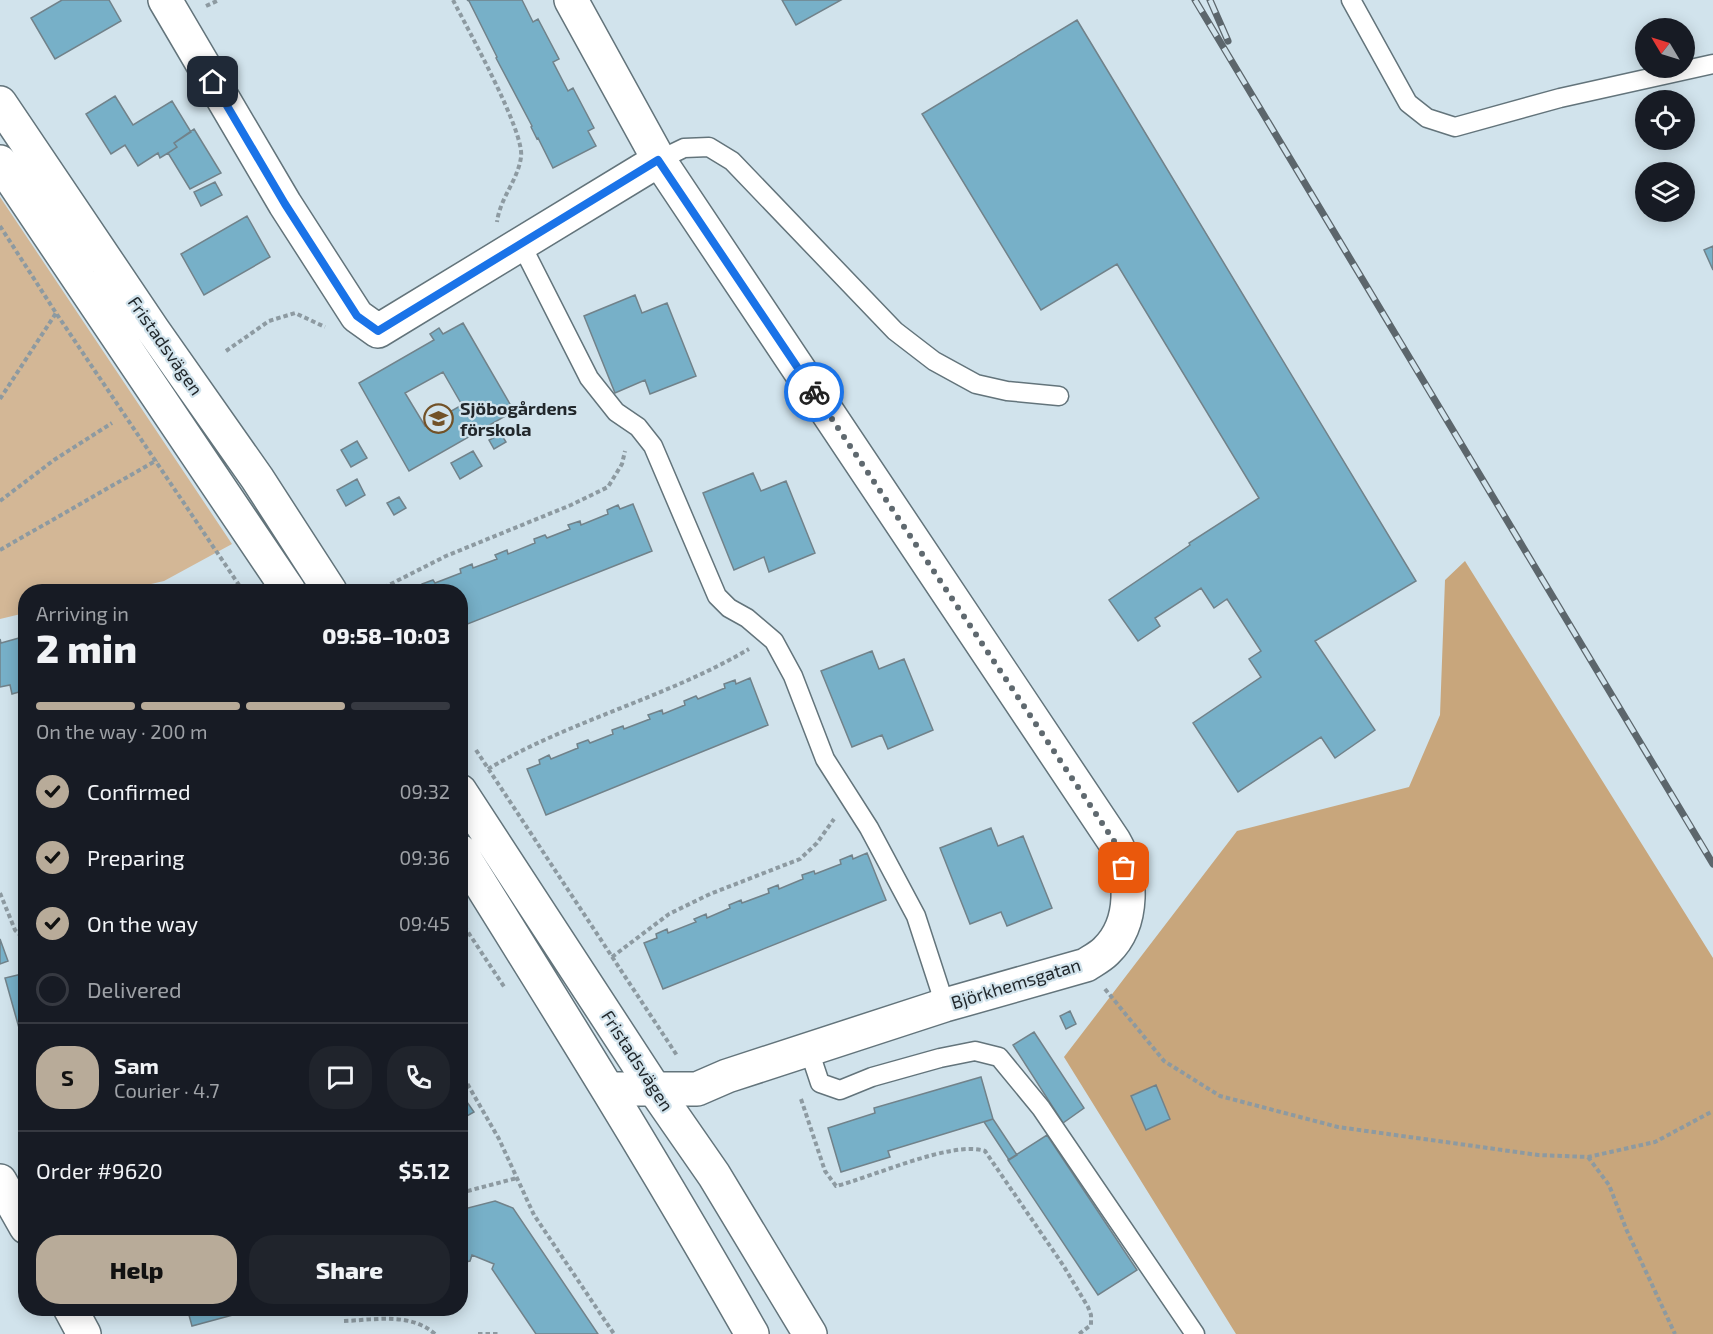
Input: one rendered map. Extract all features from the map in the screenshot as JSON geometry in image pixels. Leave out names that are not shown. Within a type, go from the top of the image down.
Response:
[{"type":"street","points":[[165,0],[285,204],[357,316],[378,331],[658,160]]},
{"type":"street","name":"Björkhemsgatan","points":[[571,0],[658,160],[1122,855],[1128,901],[1124,925],[1106,951],[1086,965],[945,1005],[697,1089],[609,1089]]},
{"type":"street","name":"Fristadsvägen","points":[[0,103],[153,330],[257,477],[326,584]]},
{"type":"street","name":"Fristadsvägen","points":[[0,162],[284,584]]},
{"type":"street","name":"Fristadsvägen","points":[[468,803],[714,1175],[810,1334]]},
{"type":"street","name":"Fristadsvägen","points":[[468,864],[609,1089],[692,1227],[752,1334]]},
{"type":"street","points":[[0,1181],[18,1213]]},
{"type":"street","points":[[74,1316],[84,1334]]},
{"type":"lane","points":[[1351,0],[1408,104],[1427,118],[1455,127],[1560,98],[1713,64]]},
{"type":"lane","points":[[658,160],[684,148],[710,147],[732,162],[895,331],[934,361],[976,384],[1007,392],[1059,396]]},
{"type":"lane","points":[[521,244],[589,378],[616,412],[638,428],[653,446],[717,596],[729,608],[747,618],[774,640],[793,676],[825,759],[869,828],[916,916],[945,1005]]},
{"type":"lane","points":[[798,1053],[820,1083],[840,1090],[872,1077],[940,1058],[975,1051],[999,1057],[1041,1108],[1195,1334]]},
{"type":"path","points":[[453,0],[503,101],[520,143],[522,156],[516,177],[503,200],[498,216],[492,261]]},
{"type":"path","points":[[0,226],[238,584]]},
{"type":"path","points":[[0,399],[56,313]]},
{"type":"path","points":[[226,351],[269,321],[295,313],[332,330]]},
{"type":"path","points":[[391,584],[446,556],[542,518],[608,487],[622,464],[626,447],[625,418]]},
{"type":"path","points":[[0,501],[54,460],[112,423]]},
{"type":"path","points":[[0,550],[157,460]]},
{"type":"path","points":[[488,769],[521,750],[692,679],[769,637]]},
{"type":"path","points":[[612,957],[669,914],[710,894],[800,859],[817,843],[849,798]]},
{"type":"path","points":[[0,893],[18,933]]},
{"type":"path","points":[[1086,965],[1164,1061],[1220,1096],[1338,1127],[1538,1155],[1588,1157],[1655,1142],[1713,1111]]},
{"type":"path","points":[[798,1053],[825,1172],[836,1186],[943,1151],[977,1148],[985,1151],[1063,1265],[1088,1307],[1091,1325],[1079,1334]]},
{"type":"path","points":[[468,1085],[499,1139],[534,1215],[614,1334]]},
{"type":"path","points":[[1588,1157],[1609,1185],[1627,1231],[1675,1334]]},
{"type":"path","points":[[468,1191],[517,1178]]},
{"type":"path","points":[[344,1321],[410,1320],[426,1326],[435,1334]]},
{"type":"path","points":[[478,1334],[499,1334]]},
{"type":"shaded area","points":[[0,197],[232,544],[164,581],[151,584],[18,584],[18,615],[0,619]]},
{"type":"shaded area","points":[[1465,561],[1713,958],[1713,1334],[1236,1334],[1064,1057],[1237,831],[1409,787],[1440,715],[1445,580]]},
{"type":"building","points":[[62,0],[109,0],[121,21],[55,59],[31,18]]},
{"type":"building","points":[[467,0],[522,0],[533,22],[538,19],[559,59],[553,62],[568,91],[573,88],[594,128],[588,131],[596,146],[553,168]]},
{"type":"building","points":[[782,0],[841,0],[796,25]]},
{"type":"building","points":[[1077,20],[1416,581],[1315,641],[1375,730],[1335,758],[1321,737],[1238,792],[1193,723],[1261,677],[1249,659],[1261,651],[1227,599],[1214,608],[1201,588],[1155,618],[1160,626],[1138,641],[1109,600],[1190,545],[1189,543],[1259,498],[1117,264],[1041,310],[922,114]]},
{"type":"building","points":[[115,96],[133,125],[172,101],[191,132],[174,143],[177,147],[168,153],[160,158],[158,153],[138,166],[125,145],[111,154],[86,114]]},
{"type":"building","points":[[194,129],[221,173],[190,189],[168,153],[177,147],[174,143]]},
{"type":"building","points":[[215,182],[222,195],[201,206],[194,192]]},
{"type":"building","points":[[247,216],[270,257],[204,295],[181,254]]},
{"type":"building","points":[[1713,246],[1713,270],[1704,250]]},
{"type":"building","points":[[635,295],[642,313],[667,303],[696,376],[650,394],[645,380],[615,393],[584,316]]},
{"type":"building","points":[[463,323],[514,411],[409,471],[359,383],[434,340],[430,334],[439,328],[443,334]],"holes":[[[443,372],[462,405],[425,426],[405,393]]]},
{"type":"building","points":[[501,434],[506,442],[494,449],[489,440]]},
{"type":"building","points":[[357,441],[367,458],[351,467],[341,450]]},
{"type":"building","points":[[473,451],[482,466],[460,479],[451,463]]},
{"type":"building","points":[[753,473],[761,491],[786,481],[815,553],[769,572],[764,557],[734,570],[703,493]]},
{"type":"building","points":[[357,479],[365,495],[346,506],[337,490]]},
{"type":"building","points":[[399,497],[406,508],[394,515],[387,503]]},
{"type":"building","points":[[633,504],[652,551],[468,624],[468,584],[422,584],[433,580],[435,583],[461,573],[460,569],[472,564],[473,568],[497,559],[495,555],[507,550],[508,554],[535,543],[534,539],[545,535],[547,538],[570,529],[568,525],[580,521],[581,525],[608,514],[607,510],[618,505],[620,509]]},
{"type":"building","points":[[18,638],[18,692],[12,694],[10,685],[0,687],[0,639],[1,643]]},
{"type":"building","points":[[872,651],[879,669],[904,659],[933,730],[888,749],[882,735],[852,747],[821,671]]},
{"type":"building","points":[[750,678],[768,725],[546,815],[527,769],[540,764],[539,760],[549,755],[551,759],[578,748],[577,744],[588,740],[590,743],[613,734],[612,730],[623,726],[624,729],[650,719],[648,715],[662,710],[663,714],[685,705],[684,701],[696,696],[698,699],[725,688],[724,684],[735,680],[736,684]]},
{"type":"building","points":[[991,828],[998,846],[1023,836],[1052,908],[1007,926],[1001,912],[970,924],[940,848]]},
{"type":"building","points":[[867,853],[886,900],[663,989],[644,943],[657,938],[656,934],[667,929],[668,933],[696,922],[694,919],[706,914],[707,918],[730,908],[729,905],[741,900],[742,903],[769,893],[768,889],[778,885],[779,889],[803,879],[802,875],[814,871],[815,874],[841,864],[840,860],[852,855],[853,859]]},
{"type":"building","points":[[0,939],[8,961],[0,964]]},
{"type":"building","points":[[18,975],[18,1024],[5,978]]},
{"type":"building","points":[[1070,1011],[1076,1024],[1066,1029],[1060,1016]]},
{"type":"building","points":[[1034,1032],[1084,1108],[1063,1123],[1013,1045]]},
{"type":"building","points":[[981,1077],[993,1119],[888,1151],[890,1157],[841,1172],[828,1128],[875,1113],[874,1108]]},
{"type":"building","points":[[1156,1085],[1170,1119],[1146,1130],[1131,1096]]},
{"type":"building","points":[[468,1103],[474,1112],[468,1115]]},
{"type":"building","points":[[993,1119],[1017,1155],[1009,1160],[984,1122]]},
{"type":"building","points":[[1047,1135],[1137,1270],[1098,1295],[1008,1160]]},
{"type":"building","points":[[495,1201],[513,1208],[598,1334],[536,1334],[492,1269],[494,1264],[472,1255],[468,1261],[468,1208]]},
{"type":"building","points":[[189,1316],[229,1316],[192,1326]]},
{"type":"railway","points":[[1195,0],[1713,864]]},
{"type":"railway","points":[[1210,0],[1228,41]]},
{"type":"way so far","points":[[814,392],[1114,841],[1122,855],[1124,868]]},
{"type":"place","name":"Sjöbogårdens förskola","points":[[439,419]]},
{"type":"route","points":[[213,82],[285,204],[357,316],[378,331],[658,160],[814,392]]}]
